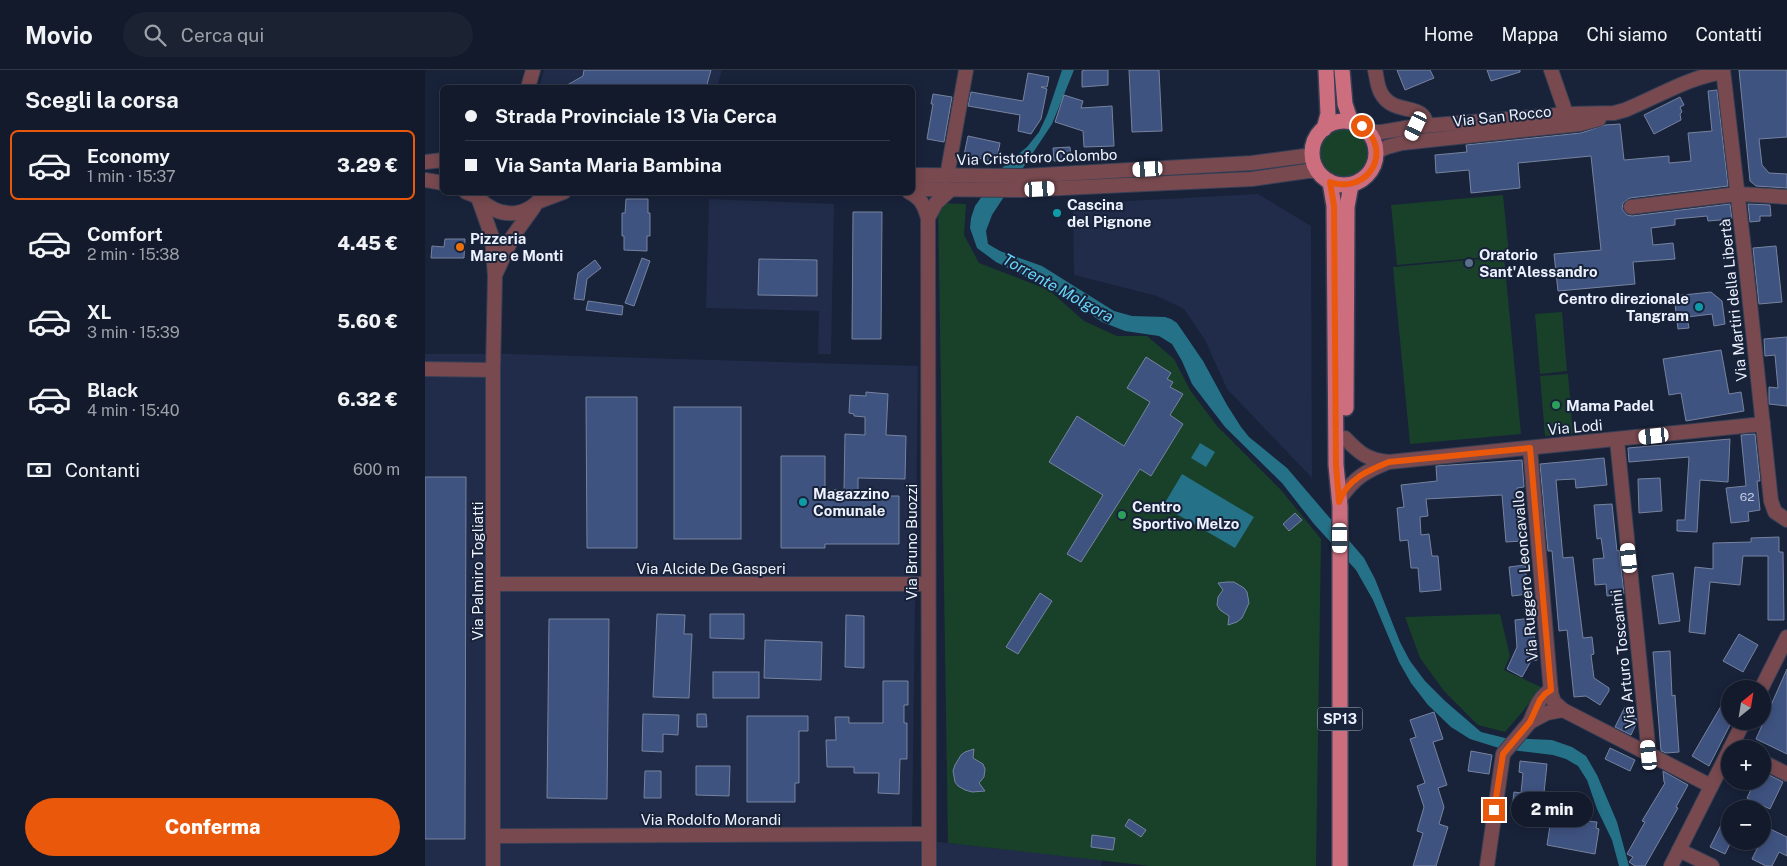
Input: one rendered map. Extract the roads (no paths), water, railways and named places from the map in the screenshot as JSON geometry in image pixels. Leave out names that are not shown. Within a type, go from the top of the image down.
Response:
[{"type":"main road","points":[[1324,129],[1339,122],[1351,122],[1362,126],[1368,132],[1376,152],[1375,163],[1368,175],[1359,182],[1343,185],[1330,182],[1318,171],[1312,155],[1315,140],[1324,129],[1328,114],[1325,70]]},
{"type":"main road","points":[[1342,70],[1345,104],[1351,122]]},
{"type":"main road","name":"SP13","points":[[1330,182],[1334,206],[1336,465],[1340,501],[1340,866]]},
{"type":"main road","name":"SP13","points":[[1340,501],[1346,465],[1347,207],[1351,184]]},
{"type":"street","points":[[529,85],[533,70]]},
{"type":"street","points":[[928,218],[949,183],[966,70]]},
{"type":"street","name":"Via San Rocco","points":[[1551,70],[1568,120]]},
{"type":"street","points":[[1375,71],[1377,85],[1385,99],[1424,116],[1422,126],[1409,142]]},
{"type":"street","name":"Via San Rocco","points":[[1368,132],[1422,126],[1568,120],[1588,122],[1625,110],[1694,80],[1723,71]]},
{"type":"street","name":"Via Martiri della Libertà","points":[[1723,71],[1772,504],[1775,512],[1787,520]]},
{"type":"street","name":"Via San Rocco","points":[[1376,152],[1391,145],[1409,142],[1568,120]]},
{"type":"street","name":"Via Cristoforo Colombo","points":[[915,189],[949,183],[968,183],[1024,176],[1252,163],[1312,155]]},
{"type":"street","points":[[425,162],[440,160]]},
{"type":"street","name":"Via Cristoforo Colombo","points":[[968,183],[1021,190],[1253,179],[1318,171]]},
{"type":"street","name":"Via Cristoforo Colombo","points":[[915,175],[949,183]]},
{"type":"street","points":[[425,180],[440,182]]},
{"type":"street","points":[[1631,207],[1738,194],[1787,197]]},
{"type":"street","points":[[474,195],[488,208],[506,213],[524,212],[540,200],[555,195]]},
{"type":"street","name":"Via Palmiro Togliatti","points":[[474,195],[492,237],[495,276],[493,370],[493,866]]},
{"type":"street","name":"Via Bruno Buozzi","points":[[915,195],[922,202],[928,218],[927,584],[929,866]]},
{"type":"street","name":"Via Palmiro Togliatti","points":[[495,276],[513,236],[540,200]]},
{"type":"street","points":[[425,369],[493,370]]},
{"type":"street","name":"Via Lodi","points":[[1345,438],[1367,457],[1389,462],[1763,424]]},
{"type":"street","name":"Via Arturo Toscanini","points":[[1617,440],[1649,755]]},
{"type":"street","name":"Via Ruggero Leoncavallo","points":[[1530,448],[1556,701]]},
{"type":"street","name":"Via Lodi","points":[[1340,501],[1350,485],[1361,474],[1389,462]]},
{"type":"street","name":"Via Alcide De Gasperi","points":[[494,584],[927,584]]},
{"type":"street","points":[[1766,680],[1787,637]]},
{"type":"street","points":[[1487,866],[1501,760],[1504,751],[1528,724],[1545,694],[1649,755],[1711,786]]},
{"type":"street","points":[[1528,724],[1547,713],[1556,701]]},
{"type":"street","points":[[1771,766],[1787,774]]},
{"type":"street","points":[[1671,866],[1721,768]]},
{"type":"street","name":"Via Rodolfo Morandi","points":[[493,836],[929,834]]},
{"type":"street","points":[[1679,850],[1712,866]]},
{"type":"water","name":"Torrente Molgora","points":[[1062,70],[1074,70],[1052,124],[992,215],[986,231],[988,244],[1000,251],[1042,266],[1114,311],[1132,316],[1165,317],[1177,323],[1203,361],[1241,427],[1249,437],[1287,468],[1364,558],[1375,579],[1400,642],[1410,661],[1425,681],[1481,732],[1505,738],[1552,740],[1572,747],[1586,756],[1597,775],[1617,822],[1629,866],[1619,866],[1612,840],[1597,809],[1587,780],[1578,766],[1566,759],[1553,755],[1502,749],[1470,739],[1451,727],[1428,705],[1411,683],[1399,662],[1373,600],[1356,570],[1314,524],[1282,483],[1225,427],[1192,384],[1172,344],[1159,336],[1125,331],[1102,322],[1062,295],[996,262],[977,248],[970,228],[975,206],[1003,167],[1027,147],[1039,132],[1047,115]]},
{"type":"water","points":[[1200,443],[1215,452],[1206,467],[1191,458]]},
{"type":"water","points":[[1182,474],[1254,517],[1235,548],[1163,506]]},
{"type":"place","name":"Cascina del Pignone","points":[[1057,213]]},
{"type":"place","name":"Pizzeria Mare e Monti","points":[[460,247]]},
{"type":"place","name":"Oratorio Sant'Alessandro","points":[[1469,263]]},
{"type":"place","name":"Centro direzionale Tangram","points":[[1699,307]]},
{"type":"place","name":"Mama Padel","points":[[1556,405]]},
{"type":"place","name":"Magazzino Comunale","points":[[803,502]]},
{"type":"place","name":"Centro Sportivo Melzo","points":[[1122,515]]}]
